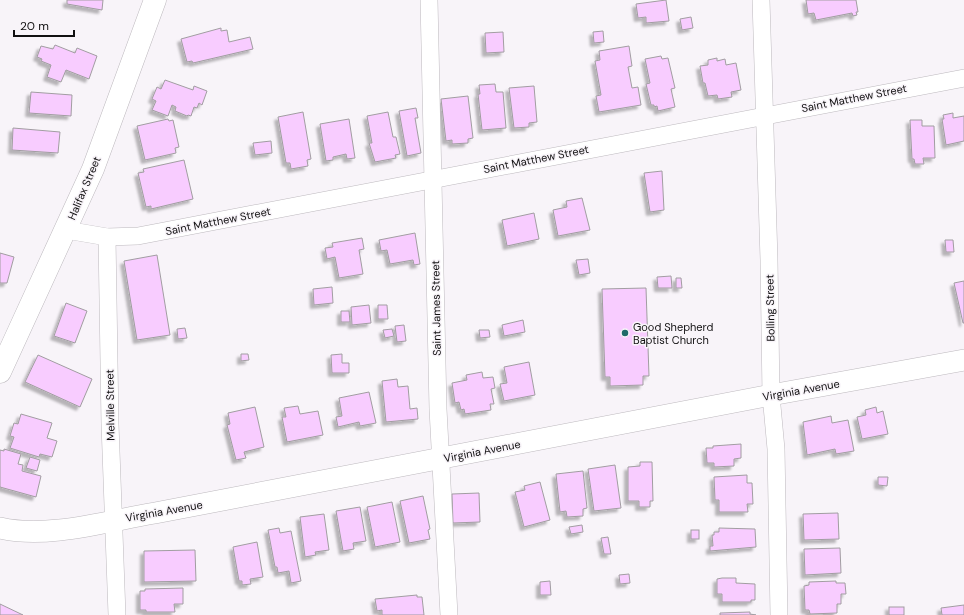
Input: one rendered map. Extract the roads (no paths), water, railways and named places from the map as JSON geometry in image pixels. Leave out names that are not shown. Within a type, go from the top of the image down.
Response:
[{"type":"main road","name":"Halifax Street","points":[[0,372],[93,169],[155,0]]},
{"type":"street","name":"Saint James Street","points":[[429,0],[432,64],[432,179],[438,409],[449,615]]},
{"type":"street","name":"Bolling Street","points":[[761,0],[769,260],[771,395],[776,449],[779,615]]},
{"type":"street","name":"Saint Matthew Street","points":[[107,237],[138,236],[964,78]]},
{"type":"street","points":[[66,230],[85,235],[107,237]]},
{"type":"street","name":"Melville Street","points":[[107,237],[117,615]]},
{"type":"street","name":"Virginia Avenue","points":[[0,528],[29,531],[62,529],[114,520],[771,395],[964,360]]},
{"type":"place","name":"Good Shepherd Baptist Church","points":[[625,333]]}]
